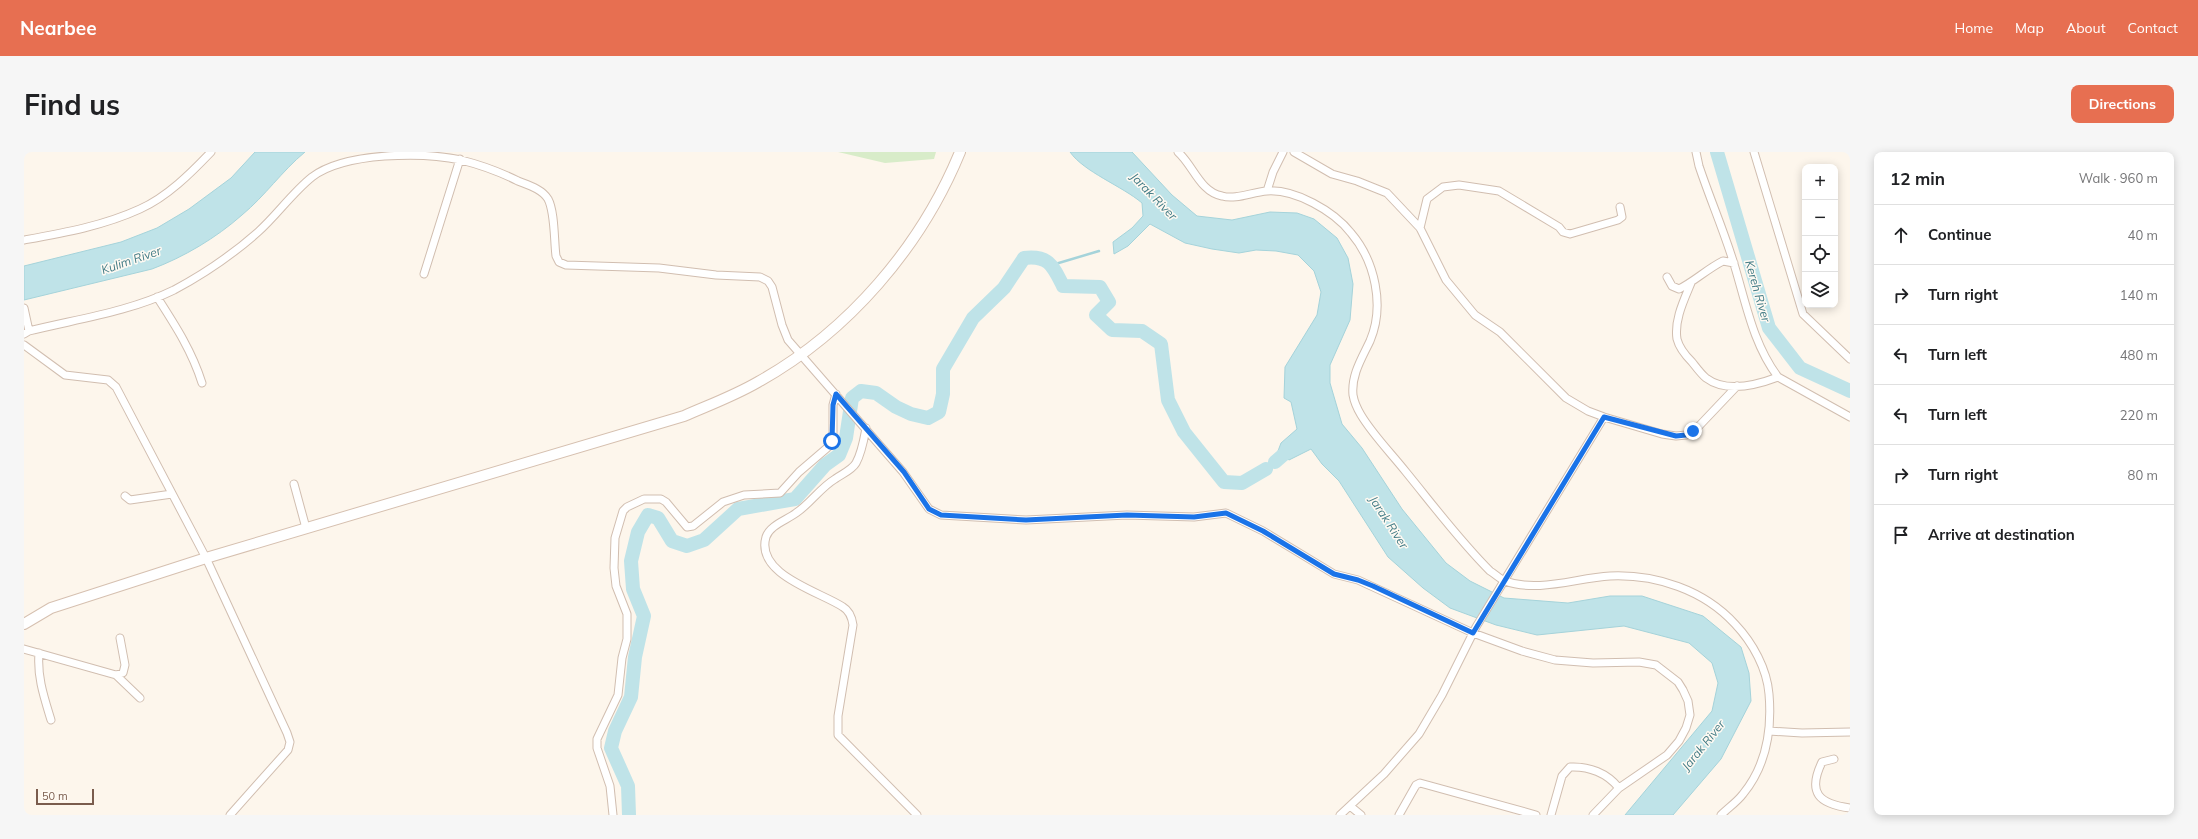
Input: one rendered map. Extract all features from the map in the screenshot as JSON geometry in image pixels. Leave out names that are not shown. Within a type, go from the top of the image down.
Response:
[{"type":"street","points":[[24,240],[106,222],[141,209],[173,188],[211,152]]},
{"type":"street","points":[[24,624],[51,608],[206,558],[684,416],[732,396],[758,382],[800,355],[845,319],[883,277],[914,238],[946,184],[960,152]]},
{"type":"street","points":[[1178,152],[1207,188],[1221,196],[1234,197],[1268,191],[1292,196],[1326,210],[1350,231],[1363,248],[1371,267],[1376,302],[1376,322],[1354,379],[1353,396],[1360,413],[1478,559],[1503,581],[1519,585],[1547,585],[1610,576],[1641,577],[1676,586],[1701,597],[1715,605],[1741,630],[1760,662],[1768,688],[1770,708],[1769,731],[1765,750],[1758,769],[1743,794],[1721,815]]},
{"type":"street","points":[[1268,191],[1273,172],[1283,152]]},
{"type":"street","points":[[1294,152],[1332,174],[1357,180],[1384,191],[1420,228],[1446,280],[1475,315],[1500,332],[1566,398],[1588,411],[1662,434],[1676,436],[1686,435],[1699,426],[1737,386]]},
{"type":"street","points":[[1696,152],[1699,166],[1734,263],[1759,346],[1778,377],[1850,417]]},
{"type":"street","points":[[1754,152],[1803,314],[1850,359]]},
{"type":"street","points":[[24,308],[28,320],[27,333],[137,305],[157,297],[215,267],[258,232],[312,177],[336,164],[364,157],[411,154],[460,159],[506,175],[541,191],[547,198],[550,207],[556,256],[559,262],[566,265],[659,268],[716,275],[760,278],[768,281],[775,296],[782,325],[788,340],[800,355],[842,399],[904,472],[929,509],[941,515],[1026,520],[1127,515],[1194,517],[1226,513],[1263,531],[1334,574],[1363,582],[1522,651],[1555,660],[1593,663],[1639,662],[1656,666],[1678,682],[1688,701],[1690,715],[1686,728],[1679,741],[1667,755],[1619,788],[1593,815]]},
{"type":"street","points":[[424,274],[460,159]]},
{"type":"street","points":[[1420,228],[1427,199],[1443,187],[1459,185],[1499,191],[1559,227],[1563,232],[1570,234],[1618,220],[1622,217],[1620,207]]},
{"type":"street","points":[[1667,277],[1672,286],[1679,289],[1691,283],[1708,269],[1723,261],[1734,263]]},
{"type":"street","points":[[1691,283],[1682,305],[1677,340],[1685,355],[1707,378],[1718,383],[1737,386],[1764,382],[1778,377]]},
{"type":"street","points":[[157,297],[178,330],[196,363],[202,383]]},
{"type":"street","points":[[24,346],[65,375],[108,380],[116,387],[206,558],[290,742],[288,750],[232,814]]},
{"type":"street","points":[[613,815],[610,786],[597,748],[597,739],[618,695],[622,658],[627,640],[627,614],[616,586],[614,568],[615,538],[623,511],[627,507],[644,499],[661,499],[666,502],[687,527],[693,526],[722,502],[744,494],[780,493],[799,472],[827,448],[832,441],[833,405],[836,394]]},
{"type":"street","points":[[1340,815],[1384,774],[1419,734],[1442,695],[1474,630],[1604,417]]},
{"type":"street","points":[[866,428],[856,464],[823,487],[798,512],[774,526],[767,535],[764,547],[769,558],[782,573],[800,586],[844,607],[851,616],[853,625],[838,716],[838,735],[917,815]]},
{"type":"street","points":[[294,484],[306,528]]},
{"type":"street","points":[[125,496],[130,500],[137,501],[172,494]]},
{"type":"street","points":[[116,675],[123,673],[125,665],[120,638]]},
{"type":"street","points":[[24,650],[116,675],[140,698]]},
{"type":"street","points":[[39,653],[38,669],[41,689],[51,720]]},
{"type":"street","points":[[1769,731],[1802,733],[1850,732]]},
{"type":"street","points":[[1834,759],[1822,762],[1816,774],[1817,789],[1821,801],[1828,804],[1850,808]]},
{"type":"street","points":[[1554,814],[1562,776],[1570,767],[1583,766],[1594,770],[1614,782],[1619,788]]},
{"type":"street","points":[[1399,815],[1416,785],[1420,783],[1536,815]]},
{"type":"street","points":[[1350,806],[1361,815]]},
{"type":"green space","points":[[838,152],[936,152],[934,159],[885,163]]},
{"type":"water","name":"Kulim River","points":[[255,152],[305,152],[242,215],[211,239],[188,253],[152,269],[24,300],[24,266],[121,242],[157,228],[189,209],[231,178]]},
{"type":"water","name":"Jarak River","points":[[1070,152],[1132,152],[1172,195],[1197,216],[1232,220],[1270,212],[1297,213],[1314,219],[1337,238],[1348,258],[1353,284],[1350,320],[1330,365],[1330,383],[1342,424],[1362,448],[1402,509],[1446,563],[1470,581],[1504,598],[1568,603],[1610,596],[1642,596],[1703,616],[1741,647],[1749,673],[1751,701],[1721,759],[1673,815],[1625,815],[1712,711],[1718,683],[1712,663],[1689,643],[1624,626],[1537,635],[1496,625],[1450,608],[1423,588],[1388,557],[1339,481],[1322,464],[1311,449],[1289,460],[1278,451],[1281,443],[1297,429],[1291,402],[1284,398],[1285,367],[1317,315],[1321,292],[1314,271],[1298,255],[1276,251],[1256,250],[1239,253],[1212,249],[1185,243],[1150,224],[1128,246],[1114,254],[1113,242],[1132,228],[1143,216],[1142,203],[1084,166]]},
{"type":"waterway","name":"Kereh River","points":[[1717,152],[1769,328],[1800,368],[1850,391]]},
{"type":"waterway","points":[[1052,265],[1099,251]]},
{"type":"waterway","points":[[629,815],[628,786],[611,748],[615,731],[631,697],[635,657],[644,616],[633,589],[631,561],[638,532],[648,515],[658,518],[672,541],[687,546],[704,540],[738,509],[795,499],[825,465],[839,455],[846,438],[852,398],[861,391],[876,393],[896,407],[911,414],[928,418],[939,412],[943,394],[943,369],[973,318],[1004,288],[1024,258],[1039,258],[1045,260],[1053,268],[1063,286],[1100,287],[1109,302],[1096,315],[1112,330],[1142,331],[1161,344],[1168,400],[1184,432],[1224,482],[1242,483],[1266,469]]},
{"type":"waterway","points":[[1275,462],[1297,443]]},
{"type":"route","points":[[832,441],[834,434],[833,405],[836,394],[842,399],[904,472],[929,509],[941,515],[1001,520],[1026,520],[1127,515],[1194,517],[1226,513],[1235,516],[1263,531],[1334,574],[1358,580],[1373,586],[1412,604],[1440,620],[1473,633],[1503,581],[1604,417],[1638,425],[1662,434],[1676,436],[1686,435],[1693,431]]}]
